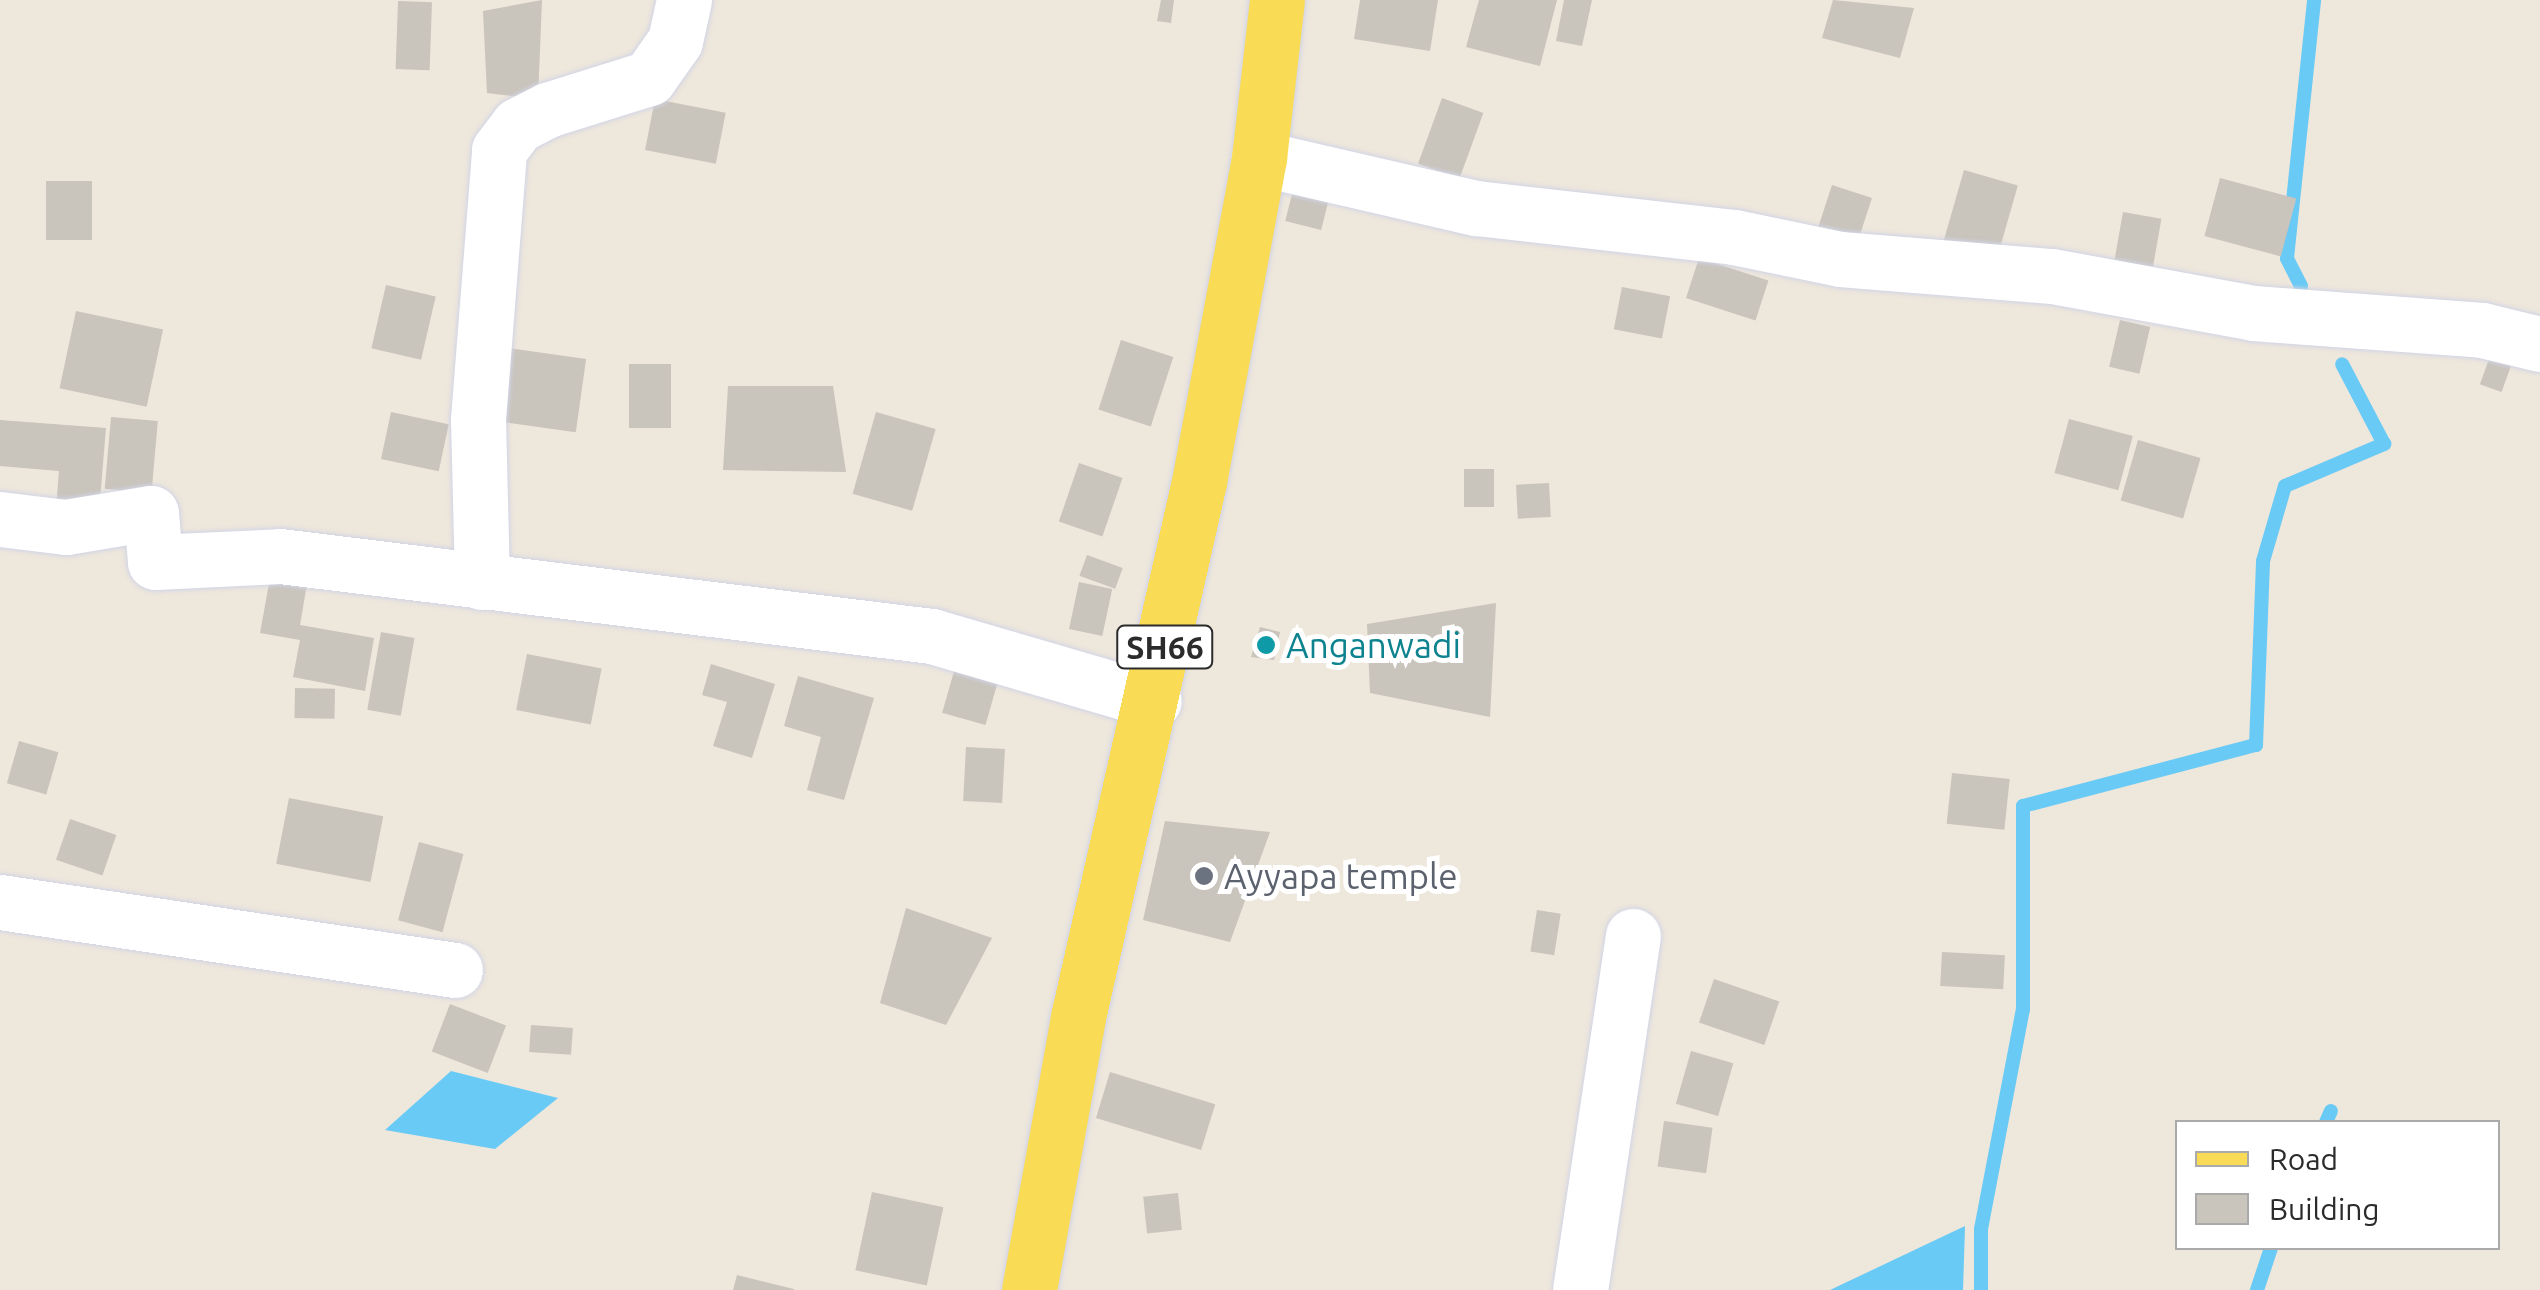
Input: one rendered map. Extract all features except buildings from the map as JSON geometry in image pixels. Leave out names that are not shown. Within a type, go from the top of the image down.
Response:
[{"type":"main road","name":"SH66","points":[[1029,1290],[1078,1017],[1154,700],[1259,158],[1277,0]]},
{"type":"street","points":[[482,582],[478,419],[499,150],[518,125],[546,110],[649,78],[675,41],[684,0]]},
{"type":"street","points":[[1259,158],[1476,208],[1734,237],[1840,259],[2052,276],[2253,312],[2482,330],[2540,344]]},
{"type":"street","points":[[0,519],[66,528],[151,513],[154,562],[280,556],[932,636],[1154,700]]},
{"type":"street","points":[[0,902],[455,970]]},
{"type":"street","points":[[1580,1290],[1633,936]]},
{"type":"water","points":[[451,1071],[558,1098],[495,1149],[385,1130]]},
{"type":"water","points":[[1965,1226],[1963,1290],[1830,1290]]},
{"type":"waterway","points":[[2301,286],[2287,258],[2314,0]]},
{"type":"waterway","points":[[1981,1290],[1981,1229],[2023,1009],[2023,806],[2256,745],[2263,561],[2285,486],[2384,444],[2342,364]]},
{"type":"waterway","points":[[2327,1120],[2331,1111]]},
{"type":"waterway","points":[[2257,1290],[2270,1250]]},
{"type":"place","name":"Anganwadi","points":[[1266,645]]},
{"type":"place","name":"Ayyapa temple","points":[[1204,876]]}]
